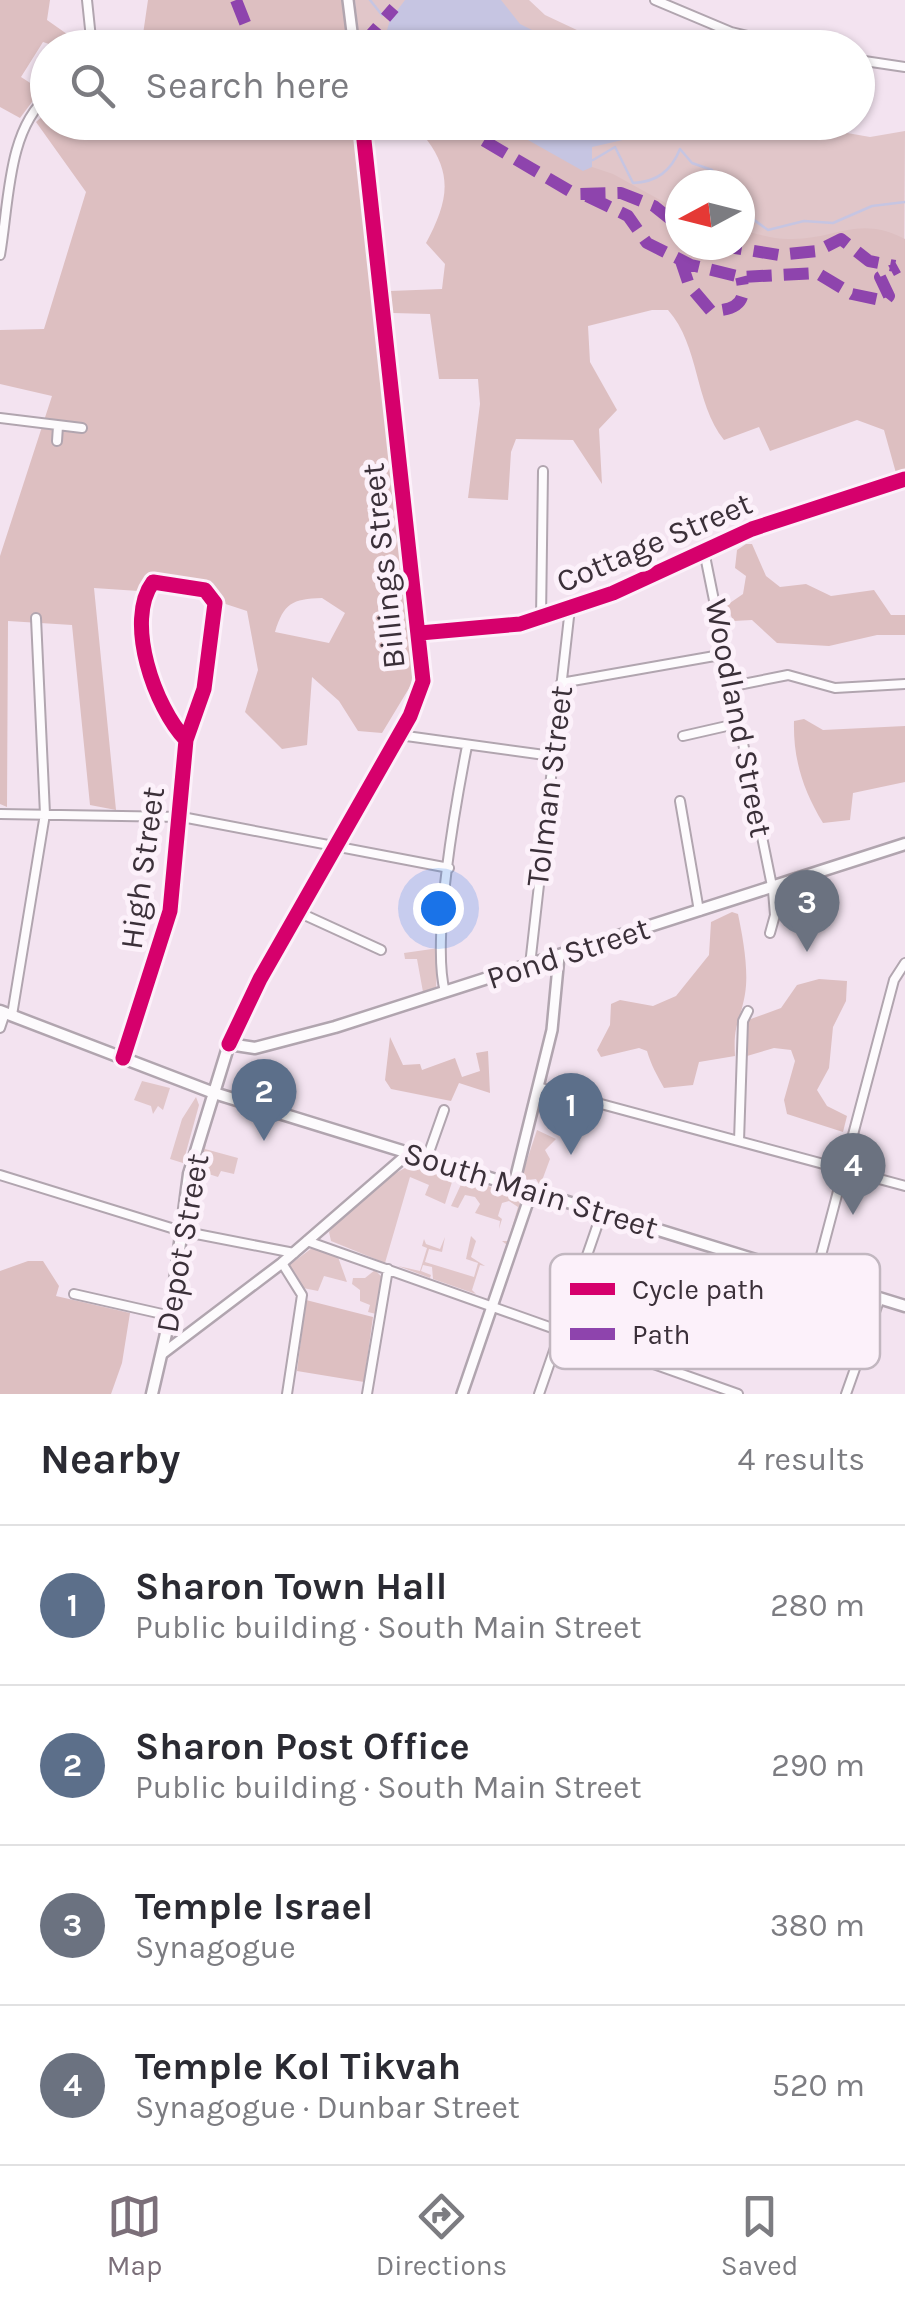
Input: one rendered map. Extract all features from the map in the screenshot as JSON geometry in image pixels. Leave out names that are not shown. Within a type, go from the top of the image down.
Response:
[{"type":"main road","name":"Pond Street","points":[[229,1044],[244,1050],[278,1043],[905,844]]},
{"type":"main road","name":"South Main Street","points":[[6,1013],[214,1093],[738,1254]]},
{"type":"main road","name":"Depot Street","points":[[152,1394],[171,1316],[190,1170],[229,1044]]},
{"type":"main road","name":"South Main Street","points":[[880,1298],[905,1306]]},
{"type":"street","points":[[87,0],[90,30]]},
{"type":"street","points":[[348,0],[352,30]]},
{"type":"street","points":[[655,0],[726,30]]},
{"type":"street","points":[[875,63],[905,67]]},
{"type":"street","points":[[0,255],[21,133],[30,114]]},
{"type":"street","name":"Billings Street","points":[[229,1044],[422,688],[420,633],[364,140]]},
{"type":"street","points":[[0,418],[82,428]]},
{"type":"street","points":[[57,441],[58,426]]},
{"type":"street","points":[[541,618],[544,471]]},
{"type":"street","name":"Cottage Street","points":[[420,633],[506,628],[541,618],[752,528],[905,479]]},
{"type":"street","name":"Woodland Street","points":[[704,550],[772,886],[775,915],[770,934]]},
{"type":"street","name":"High Street","points":[[124,1058],[164,938],[182,817],[186,740],[204,689],[215,600],[205,590],[153,582],[148,588],[144,632],[150,683],[163,710],[186,740]]},
{"type":"street","name":"Tolman Street","points":[[530,964],[570,608]]},
{"type":"street","points":[[0,1028],[45,814],[36,618]]},
{"type":"street","points":[[562,683],[726,654]]},
{"type":"street","points":[[732,686],[788,675],[835,688],[905,684]]},
{"type":"street","points":[[683,736],[740,724]]},
{"type":"street","points":[[399,734],[552,756]]},
{"type":"street","points":[[446,992],[441,968],[449,868],[468,746]]},
{"type":"street","points":[[680,802],[699,911]]},
{"type":"street","points":[[0,814],[182,817],[333,849],[449,868]]},
{"type":"street","points":[[298,912],[381,950]]},
{"type":"street","points":[[514,1184],[554,1016],[559,956]]},
{"type":"street","points":[[821,1254],[894,980],[905,963]]},
{"type":"street","points":[[739,1141],[742,1026],[748,1010]]},
{"type":"street","points":[[538,1087],[905,1186]]},
{"type":"street","points":[[428,1158],[444,1110]]},
{"type":"street","points":[[162,1354],[282,1263],[410,1152]]},
{"type":"street","points":[[0,1175],[181,1231],[294,1253]]},
{"type":"street","points":[[462,1394],[532,1190]]},
{"type":"street","points":[[588,1254],[602,1212]]},
{"type":"street","points":[[307,1241],[550,1327]]},
{"type":"street","points":[[282,1263],[302,1294],[286,1394]]},
{"type":"street","points":[[367,1394],[388,1269]]},
{"type":"street","points":[[74,1294],[171,1316]]},
{"type":"street","points":[[539,1394],[550,1362]]},
{"type":"street","points":[[668,1369],[738,1394]]},
{"type":"street","points":[[846,1394],[855,1369]]},
{"type":"shaded area","points":[[0,0],[50,0],[47,20],[61,30],[30,30],[30,63],[21,77],[30,83],[30,105],[20,118],[0,107]]},
{"type":"shaded area","points":[[148,0],[349,0],[352,30],[144,30]]},
{"type":"shaded area","points":[[355,0],[529,0],[545,15],[577,30],[358,30]]},
{"type":"shaded area","points":[[905,131],[903,473],[895,437],[880,404],[771,397],[718,414],[678,260],[755,260],[755,170],[665,170],[665,210],[664,206],[525,140],[875,140],[875,136]]},
{"type":"shaded area","points":[[49,140],[364,140],[416,649],[411,685],[382,733],[358,731],[339,701],[312,677],[307,745],[282,749],[245,712],[258,670],[247,611],[198,595],[94,588],[116,810],[90,805],[72,625],[8,621],[7,807],[0,804],[0,556],[52,396],[0,384],[0,330],[44,329],[86,192]],"holes":[[[322,598],[345,613],[329,643],[275,632],[291,604]]]},
{"type":"shaded area","points":[[427,140],[543,140],[580,163],[613,174],[665,203],[665,260],[755,260],[755,234],[804,239],[873,229],[905,239],[905,469],[896,473],[884,430],[857,420],[770,451],[759,427],[724,440],[707,409],[678,324],[668,310],[652,310],[588,326],[590,362],[617,410],[599,429],[602,484],[573,440],[516,439],[511,452],[508,500],[468,498],[480,404],[478,379],[439,379],[430,314],[393,313],[390,291],[442,289],[445,264],[426,243],[443,203],[441,166]]},
{"type":"shaded area","points":[[752,544],[766,576],[780,587],[806,584],[831,596],[874,590],[891,615],[905,615],[905,635],[877,635],[829,646],[777,643],[752,620],[733,621],[727,605],[743,594],[746,576],[735,568],[737,550]]},
{"type":"shaded area","points":[[804,719],[823,730],[905,726],[905,782],[853,793],[850,820],[823,823],[797,761],[794,721]]},
{"type":"shaded area","points":[[732,912],[738,914],[746,975],[735,1056],[699,1062],[693,1085],[664,1088],[647,1051],[639,1048],[601,1057],[597,1050],[610,1025],[611,1004],[620,1000],[653,1006],[676,996],[709,955],[711,922]]},
{"type":"shaded area","points":[[439,948],[436,987],[423,992],[417,959],[405,959],[404,953]]},
{"type":"shaded area","points":[[819,979],[847,981],[846,1001],[833,1027],[829,1068],[817,1090],[827,1106],[847,1116],[843,1132],[787,1114],[784,1100],[795,1061],[791,1050],[774,1048],[747,1056],[748,1020],[781,1008],[797,985]]},
{"type":"shaded area","points":[[390,1037],[403,1065],[420,1064],[422,1070],[455,1058],[462,1077],[480,1071],[476,1053],[488,1051],[490,1093],[459,1083],[451,1101],[391,1089],[385,1080]]},
{"type":"shaded area","points":[[142,1081],[170,1088],[163,1110],[158,1106],[153,1114],[151,1106],[134,1100]]},
{"type":"shaded area","points":[[196,1097],[199,1105],[183,1163],[170,1159],[182,1119]]},
{"type":"shaded area","points":[[537,1130],[556,1139],[545,1150],[550,1159],[540,1186],[536,1179],[527,1180],[523,1172]]},
{"type":"shaded area","points":[[206,1143],[205,1149],[238,1158],[234,1174],[221,1171],[218,1177],[196,1170]]},
{"type":"shaded area","points":[[414,1163],[449,1173],[452,1182],[445,1204],[425,1195],[429,1185],[410,1177],[385,1263],[331,1241],[329,1232],[335,1224],[387,1178]]},
{"type":"shaded area","points":[[464,1178],[521,1197],[507,1245],[502,1241],[508,1241],[518,1207],[509,1201],[502,1203],[498,1216],[502,1219],[499,1229],[500,1221],[475,1213],[480,1204],[475,1197],[465,1195],[458,1208],[451,1206]]},
{"type":"shaded area","points":[[471,1236],[476,1241],[471,1257],[485,1266],[480,1265],[472,1290],[476,1294],[433,1279],[432,1267],[423,1265],[421,1271],[430,1278],[398,1266],[420,1271],[427,1248],[422,1246],[424,1239],[426,1244],[440,1249],[445,1237],[442,1252],[429,1249],[425,1262],[474,1277],[478,1263],[466,1259]]},
{"type":"shaded area","points":[[312,1248],[338,1257],[347,1282],[324,1276],[318,1291],[303,1288],[288,1266]]},
{"type":"shaded area","points":[[28,1261],[43,1261],[59,1286],[56,1296],[130,1313],[122,1363],[111,1394],[0,1394],[0,1271]]},
{"type":"shaded area","points":[[375,1270],[382,1277],[376,1314],[368,1312],[370,1305],[360,1301],[360,1290],[352,1284],[353,1278],[365,1278]]},
{"type":"shaded area","points":[[306,1300],[373,1317],[364,1382],[297,1371]]},
{"type":"water","points":[[405,0],[501,0],[520,24],[532,30],[387,30]]},
{"type":"water","points":[[528,140],[623,140],[592,147],[592,167],[583,171]]},
{"type":"waterway","points":[[370,0],[382,15]]},
{"type":"waterway","points":[[593,160],[615,147],[633,183],[665,171]]},
{"type":"waterway","points":[[666,170],[680,149],[692,163],[712,170]]},
{"type":"waterway","points":[[755,221],[768,230],[804,221],[833,223],[872,206],[905,202]]},
{"type":"marked path","points":[[236,0],[248,30]]},
{"type":"marked path","points":[[375,30],[394,8]]},
{"type":"marked path","points":[[483,140],[575,194],[621,193],[654,206],[665,215]]},
{"type":"marked path","points":[[587,196],[628,216],[647,243],[691,265],[741,277],[817,273],[852,294],[885,301],[889,296],[880,277],[898,267]]},
{"type":"marked path","points":[[755,251],[779,255],[817,251],[841,239],[869,261],[895,266]]},
{"type":"marked path","points":[[681,260],[689,285],[711,311],[738,303],[743,293],[741,277]]},
{"type":"cycle path","points":[[229,1044],[260,979],[410,716],[423,681],[364,140]]},
{"type":"cycle path","points":[[420,633],[520,624],[613,593],[752,529],[905,479]]},
{"type":"cycle path","points":[[123,1058],[170,911],[186,740],[204,689],[215,603],[205,590],[153,582],[142,619],[147,664],[164,707],[186,740]]},
{"type":"place","name":"Temple Israel","points":[[807,952]]},
{"type":"place","name":"Sharon Post Office","points":[[264,1141]]},
{"type":"place","name":"Sharon Town Hall","points":[[571,1155]]},
{"type":"place","name":"Temple Kol Tikvah","points":[[853,1215]]}]
